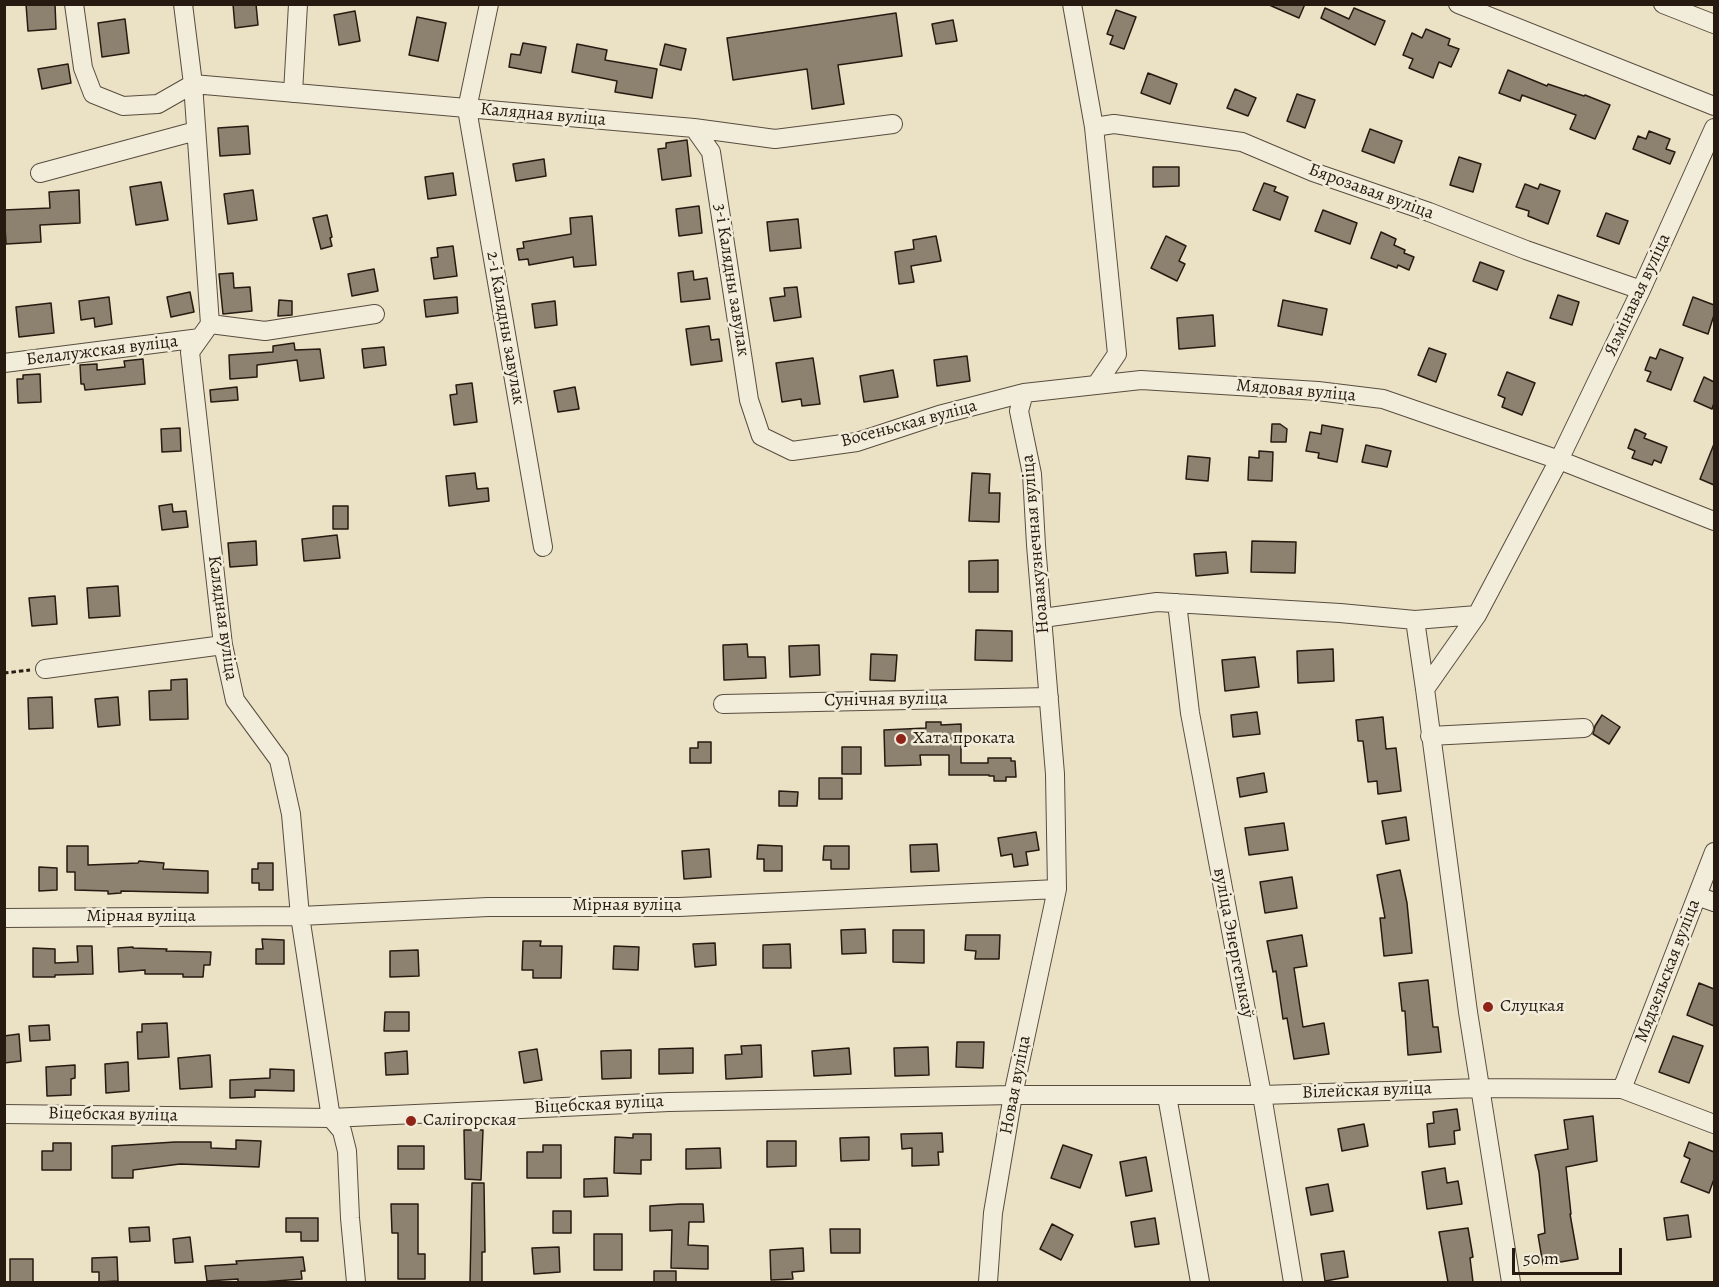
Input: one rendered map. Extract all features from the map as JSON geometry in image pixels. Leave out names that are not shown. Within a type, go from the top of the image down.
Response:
[{"type":"street","points":[[74,4],[83,68],[93,94],[123,106],[158,104],[193,84]]},
{"type":"street","name":"Калядная вуліца","points":[[183,4],[193,84],[205,331],[190,352],[223,645],[235,700],[279,760],[291,814],[300,916],[331,1118],[342,1131],[347,1151],[356,1282]]},
{"type":"street","points":[[293,93],[298,4]]},
{"type":"street","points":[[467,109],[489,4]]},
{"type":"street","points":[[1072,4],[1094,127],[1117,354],[1141,380]]},
{"type":"street","points":[[1458,4],[1714,106]]},
{"type":"street","points":[[1663,4],[1714,24]]},
{"type":"street","name":"Калядная вуліца","points":[[193,84],[694,128],[775,139],[893,124]]},
{"type":"street","name":"2-і Калядны завулак","points":[[467,109],[543,547]]},
{"type":"street","name":"Бярозавая вуліца","points":[[1094,127],[1114,124],[1242,142],[1313,172],[1641,290]]},
{"type":"street","name":"3-і Калядны завулак","points":[[694,128],[711,152],[749,400],[761,435]]},
{"type":"street","name":"Язмінавая вуліца","points":[[1425,689],[1476,615],[1558,460],[1641,290],[1714,128]]},
{"type":"street","points":[[40,173],[196,131]]},
{"type":"street","name":"Белалужская вуліца","points":[[4,363],[205,331],[265,331],[375,314]]},
{"type":"street","points":[[1096,385],[1117,354]]},
{"type":"street","name":"Мядовая вуліца","points":[[1024,393],[1141,380],[1318,392],[1383,399],[1558,460],[1714,521]]},
{"type":"street","name":"Восеньская вуліца","points":[[761,435],[792,451],[857,442],[939,415],[1024,393]]},
{"type":"street","name":"Ноавакузнечная вуліца","points":[[1024,393],[1019,411],[1032,474],[1049,697]]},
{"type":"street","points":[[1043,618],[1157,602],[1340,612],[1415,620],[1476,615]]},
{"type":"street","name":"вуліца Энергетыкаў","points":[[1177,603],[1190,713],[1262,1095],[1293,1282]]},
{"type":"street","points":[[1415,620],[1480,1088],[1511,1282]]},
{"type":"street","points":[[45,669],[223,645]]},
{"type":"street","points":[[1049,697],[1055,774],[1057,889]]},
{"type":"street","name":"Сунічная вуліца","points":[[723,704],[1049,697]]},
{"type":"street","points":[[1430,736],[1584,728]]},
{"type":"street","name":"Мядзельская вуліца","points":[[1622,1089],[1706,899],[1714,852]]},
{"type":"street","name":"Мірная вуліца","points":[[4,918],[300,916],[488,907],[679,907],[1057,889]]},
{"type":"street","name":"Новая вуліца","points":[[988,1282],[993,1213],[1013,1095],[1057,889]]},
{"type":"street","name":"Вілейская вуліца","points":[[1013,1095],[1167,1096],[1480,1088],[1622,1089],[1714,1124]]},
{"type":"street","name":"Віцебская вуліца","points":[[4,1114],[331,1118],[669,1102],[1013,1095]]},
{"type":"street","points":[[1167,1096],[1200,1282]]},
{"type":"path","points":[[4,673],[45,669]]},
{"type":"building","points":[[26,4],[55,4],[56,29],[28,31]]},
{"type":"building","points":[[233,4],[256,4],[258,25],[235,28]]},
{"type":"building","points":[[1267,4],[1305,4],[1299,18]]},
{"type":"building","points":[[1325,8],[1349,19],[1354,8],[1385,21],[1375,45],[1321,18]]},
{"type":"building","points":[[1116,10],[1136,17],[1124,49],[1110,44],[1113,36],[1107,34]]},
{"type":"building","points":[[355,11],[360,41],[339,45],[334,15]]},
{"type":"building","points":[[896,13],[902,56],[838,65],[844,104],[812,109],[807,69],[733,80],[727,38]]},
{"type":"building","points":[[417,17],[446,23],[438,61],[409,55]]},
{"type":"building","points":[[125,19],[129,53],[102,57],[98,23]]},
{"type":"building","points":[[953,20],[957,41],[936,44],[932,24]]},
{"type":"building","points":[[1426,29],[1450,39],[1448,45],[1459,49],[1451,67],[1439,62],[1433,78],[1409,68],[1413,59],[1403,55],[1412,33],[1422,38]]},
{"type":"building","points":[[523,43],[546,47],[541,73],[509,67],[511,54],[520,55]]},
{"type":"building","points":[[577,44],[607,50],[605,60],[657,69],[652,98],[615,92],[617,81],[572,72]]},
{"type":"building","points":[[665,44],[686,49],[681,70],[660,65]]},
{"type":"building","points":[[68,64],[71,83],[42,89],[38,69]]},
{"type":"building","points":[[1508,70],[1547,86],[1548,84],[1585,95],[1610,105],[1595,139],[1570,129],[1576,115],[1522,95],[1520,101],[1499,93]]},
{"type":"building","points":[[1148,73],[1177,84],[1170,104],[1141,93]]},
{"type":"building","points":[[1235,89],[1256,98],[1248,116],[1227,108]]},
{"type":"building","points":[[1297,94],[1315,100],[1305,128],[1287,121]]},
{"type":"building","points":[[248,126],[250,154],[220,156],[218,128]]},
{"type":"building","points":[[1370,129],[1402,141],[1394,163],[1362,151]]},
{"type":"building","points":[[1649,131],[1670,139],[1666,149],[1675,152],[1670,164],[1633,149],[1638,136],[1646,139]]},
{"type":"building","points":[[687,140],[691,176],[662,180],[658,149],[666,148],[666,143]]},
{"type":"building","points":[[1459,157],[1481,164],[1473,192],[1450,185]]},
{"type":"building","points":[[544,159],[546,176],[516,181],[513,164]]},
{"type":"building","points":[[1153,167],[1179,167],[1179,186],[1153,187]]},
{"type":"building","points":[[453,173],[456,195],[428,199],[425,177]]},
{"type":"building","points":[[161,182],[168,220],[136,225],[130,187]]},
{"type":"building","points":[[1264,183],[1276,187],[1274,191],[1288,197],[1280,220],[1253,210]]},
{"type":"building","points":[[1525,184],[1538,189],[1540,184],[1560,191],[1548,224],[1528,216],[1529,211],[1516,207]]},
{"type":"building","points":[[79,190],[80,223],[40,225],[41,242],[6,244],[4,210],[50,208],[49,192]]},
{"type":"building","points":[[253,190],[257,220],[228,224],[224,194]]},
{"type":"building","points":[[699,206],[702,233],[679,236],[676,209]]},
{"type":"building","points":[[1323,210],[1357,223],[1350,244],[1315,231]]},
{"type":"building","points":[[1606,213],[1628,221],[1619,244],[1597,236]]},
{"type":"building","points":[[327,215],[332,246],[321,249],[313,218]]},
{"type":"building","points":[[592,216],[596,265],[574,267],[573,257],[529,265],[528,259],[519,260],[517,249],[524,248],[523,242],[571,234],[570,218]]},
{"type":"building","points":[[798,219],[801,248],[770,251],[767,222]]},
{"type":"building","points":[[1381,232],[1396,239],[1394,245],[1414,257],[1409,270],[1371,258]]},
{"type":"building","points":[[936,236],[941,261],[911,266],[914,282],[899,284],[895,252],[914,249],[913,240]]},
{"type":"building","points":[[1166,236],[1186,246],[1179,261],[1185,264],[1177,281],[1151,268]]},
{"type":"building","points":[[453,246],[457,276],[434,279],[431,258],[438,257],[437,248]]},
{"type":"building","points":[[1480,262],[1504,271],[1497,290],[1473,281]]},
{"type":"building","points":[[374,269],[378,291],[352,296],[348,274]]},
{"type":"building","points":[[693,271],[694,280],[707,278],[710,299],[681,302],[678,273]]},
{"type":"building","points":[[233,273],[234,288],[250,287],[252,311],[223,314],[219,274]]},
{"type":"building","points":[[797,287],[801,317],[774,321],[770,298],[785,296],[784,288]]},
{"type":"building","points":[[190,292],[194,312],[171,317],[167,297]]},
{"type":"building","points":[[1558,295],[1579,302],[1572,325],[1550,318]]},
{"type":"building","points":[[109,297],[112,324],[95,327],[94,318],[81,320],[79,301]]},
{"type":"building","points":[[457,297],[458,313],[426,317],[424,300]]},
{"type":"building","points":[[1693,297],[1714,305],[1714,315],[1708,334],[1683,325]]},
{"type":"building","points":[[279,300],[292,301],[292,315],[278,316]]},
{"type":"building","points":[[1283,300],[1327,309],[1322,335],[1278,326]]},
{"type":"building","points":[[555,301],[557,325],[535,328],[532,304]]},
{"type":"building","points":[[51,303],[54,333],[19,337],[16,307]]},
{"type":"building","points":[[1213,315],[1215,346],[1179,349],[1177,318]]},
{"type":"building","points":[[709,326],[711,340],[719,339],[722,361],[691,365],[686,329]]},
{"type":"building","points":[[294,343],[295,350],[320,349],[324,378],[300,381],[297,360],[257,365],[257,377],[230,379],[229,355],[273,352],[273,346]]},
{"type":"building","points":[[384,347],[386,365],[364,368],[362,349]]},
{"type":"building","points":[[1429,348],[1446,354],[1436,382],[1418,375]]},
{"type":"building","points":[[1660,349],[1683,358],[1671,390],[1647,381],[1651,372],[1645,370],[1650,357],[1656,359]]},
{"type":"building","points":[[967,356],[970,381],[937,386],[934,360]]},
{"type":"building","points":[[813,358],[820,404],[802,406],[801,399],[782,402],[776,363]]},
{"type":"building","points":[[143,359],[145,384],[85,390],[84,384],[81,384],[80,365],[97,364],[97,370],[125,367],[124,361]]},
{"type":"building","points":[[893,370],[898,397],[864,402],[860,376]]},
{"type":"building","points":[[1507,372],[1535,383],[1522,415],[1502,407],[1505,398],[1498,395]]},
{"type":"building","points":[[40,374],[41,402],[18,403],[17,379],[23,379],[23,375]]},
{"type":"building","points":[[1704,377],[1714,382],[1712,409],[1694,401]]},
{"type":"building","points":[[472,383],[477,422],[454,425],[450,395],[457,394],[456,385]]},
{"type":"building","points":[[237,387],[238,400],[211,402],[210,390]]},
{"type":"building","points":[[575,387],[579,409],[558,412],[554,391]]},
{"type":"building","points":[[1272,424],[1280,424],[1287,429],[1286,442],[1271,442]]},
{"type":"building","points":[[1322,425],[1343,429],[1337,462],[1318,458],[1319,453],[1306,451],[1310,432],[1321,434]]},
{"type":"building","points":[[180,428],[181,451],[162,452],[161,429]]},
{"type":"building","points":[[1635,429],[1646,434],[1644,438],[1667,447],[1661,463],[1654,460],[1652,465],[1632,458],[1635,451],[1628,448]]},
{"type":"building","points":[[1714,444],[1714,485],[1700,479]]},
{"type":"building","points":[[1366,445],[1391,451],[1387,467],[1362,462]]},
{"type":"building","points":[[1259,451],[1273,452],[1272,481],[1248,480],[1249,457],[1259,458]]},
{"type":"building","points":[[1188,456],[1210,458],[1208,481],[1186,479]]},
{"type":"building","points":[[475,473],[477,489],[488,488],[489,501],[449,506],[446,476]]},
{"type":"building","points":[[972,473],[990,474],[989,493],[1000,493],[999,522],[969,521]]},
{"type":"building","points":[[172,504],[173,512],[186,511],[188,527],[162,530],[159,506]]},
{"type":"building","points":[[333,506],[348,506],[348,529],[333,529]]},
{"type":"building","points":[[337,535],[340,558],[304,561],[302,539]]},
{"type":"building","points":[[256,541],[257,565],[230,567],[228,543]]},
{"type":"building","points":[[1252,541],[1296,542],[1295,573],[1251,572]]},
{"type":"building","points":[[1226,552],[1228,573],[1196,576],[1194,554]]},
{"type":"building","points":[[998,560],[998,592],[969,592],[969,561]]},
{"type":"building","points":[[118,586],[120,616],[89,618],[87,588]]},
{"type":"building","points":[[55,596],[57,624],[32,626],[29,598]]},
{"type":"building","points":[[976,630],[1012,631],[1012,661],[975,660]]},
{"type":"building","points":[[747,644],[748,657],[765,657],[766,678],[724,680],[723,645]]},
{"type":"building","points":[[819,645],[820,675],[790,677],[789,646]]},
{"type":"building","points":[[1333,649],[1334,681],[1298,683],[1297,651]]},
{"type":"building","points":[[871,654],[897,655],[895,681],[870,680]]},
{"type":"building","points":[[1255,657],[1259,687],[1225,691],[1222,660]]},
{"type":"building","points":[[187,679],[188,719],[150,720],[149,691],[171,690],[171,680]]},
{"type":"building","points":[[52,697],[53,728],[29,729],[28,698]]},
{"type":"building","points":[[118,697],[120,725],[98,727],[95,699]]},
{"type":"building","points":[[1257,712],[1260,734],[1233,737],[1231,715]]},
{"type":"building","points":[[1602,715],[1620,727],[1609,744],[1593,734]]},
{"type":"building","points":[[1383,717],[1386,749],[1396,748],[1401,791],[1378,794],[1377,781],[1368,782],[1363,741],[1358,741],[1356,720]]},
{"type":"building","points":[[926,722],[941,722],[941,725],[961,724],[961,763],[988,763],[988,758],[1011,758],[1011,761],[1015,761],[1016,777],[1006,777],[1006,781],[994,781],[994,776],[989,775],[949,775],[949,755],[920,755],[921,765],[885,766],[884,730],[926,728]]},
{"type":"building","points":[[698,742],[711,742],[711,763],[690,763],[690,748],[698,748]]},
{"type":"building","points":[[842,747],[861,747],[861,774],[842,774]]},
{"type":"building","points":[[1264,773],[1267,792],[1240,797],[1237,778]]},
{"type":"building","points":[[819,778],[842,778],[842,799],[819,799]]},
{"type":"building","points":[[779,791],[798,792],[797,806],[779,806]]},
{"type":"building","points":[[1406,817],[1409,840],[1386,844],[1382,821]]},
{"type":"building","points":[[1284,823],[1288,850],[1249,855],[1245,828]]},
{"type":"building","points":[[1036,832],[1039,850],[1026,852],[1028,865],[1014,867],[1012,854],[1001,856],[998,838]]},
{"type":"building","points":[[937,844],[939,871],[911,872],[910,845]]},
{"type":"building","points":[[758,845],[782,846],[782,871],[764,871],[764,859],[757,859]]},
{"type":"building","points":[[67,846],[88,846],[88,865],[138,863],[139,861],[164,863],[163,869],[208,871],[208,893],[121,891],[121,893],[108,894],[108,891],[75,890],[75,872],[67,872]]},
{"type":"building","points":[[824,846],[849,846],[849,869],[831,869],[831,860],[823,860]]},
{"type":"building","points":[[709,849],[711,877],[684,879],[682,851]]},
{"type":"building","points":[[258,863],[273,863],[273,890],[259,890],[259,883],[252,883],[252,869],[258,869]]},
{"type":"building","points":[[39,867],[57,868],[57,890],[39,891]]},
{"type":"building","points":[[1400,870],[1407,903],[1412,953],[1384,956],[1380,918],[1385,918],[1377,875]]},
{"type":"building","points":[[1292,877],[1297,908],[1265,913],[1260,882]]},
{"type":"building","points":[[865,929],[866,953],[842,954],[841,930]]},
{"type":"building","points":[[893,930],[924,930],[924,963],[893,962]]},
{"type":"building","points":[[966,935],[1000,935],[999,959],[975,959],[976,951],[965,950]]},
{"type":"building","points":[[1302,935],[1307,966],[1294,968],[1303,1027],[1324,1023],[1329,1054],[1294,1059],[1287,1018],[1283,1019],[1276,971],[1273,972],[1267,941]]},
{"type":"building","points":[[262,939],[284,940],[284,964],[256,964],[256,949],[263,949]]},
{"type":"building","points":[[523,941],[541,941],[540,946],[562,946],[561,978],[533,978],[533,970],[522,970]]},
{"type":"building","points":[[715,943],[716,965],[695,967],[693,944]]},
{"type":"building","points":[[790,944],[791,968],[763,968],[763,945]]},
{"type":"building","points":[[77,946],[92,946],[93,974],[33,977],[33,948],[55,949],[55,963],[78,962]]},
{"type":"building","points":[[614,946],[639,947],[638,970],[613,969]]},
{"type":"building","points":[[118,948],[167,949],[166,951],[211,952],[210,965],[204,965],[203,977],[183,977],[183,974],[145,974],[145,970],[119,972]]},
{"type":"building","points":[[418,950],[419,976],[390,977],[390,951]]},
{"type":"building","points":[[1428,980],[1433,1027],[1438,1027],[1441,1052],[1408,1055],[1405,1011],[1402,1011],[1399,983]]},
{"type":"building","points":[[1699,983],[1714,989],[1714,1026],[1687,1015]]},
{"type":"building","points":[[385,1012],[409,1012],[409,1031],[384,1031]]},
{"type":"building","points":[[167,1023],[169,1057],[138,1059],[137,1032],[142,1032],[142,1024]]},
{"type":"building","points":[[49,1025],[50,1040],[30,1041],[29,1026]]},
{"type":"building","points":[[19,1034],[21,1061],[4,1063],[4,1036]]},
{"type":"building","points":[[1673,1036],[1703,1046],[1689,1083],[1659,1072]]},
{"type":"building","points":[[957,1042],[984,1042],[983,1068],[956,1067]]},
{"type":"building","points":[[761,1045],[762,1077],[726,1079],[725,1055],[742,1054],[741,1046]]},
{"type":"building","points":[[928,1047],[929,1075],[895,1076],[894,1048]]},
{"type":"building","points":[[693,1048],[693,1073],[659,1074],[659,1049]]},
{"type":"building","points":[[849,1048],[851,1074],[814,1076],[812,1051]]},
{"type":"building","points":[[537,1049],[542,1080],[524,1083],[519,1052]]},
{"type":"building","points":[[631,1050],[631,1078],[602,1079],[601,1051]]},
{"type":"building","points":[[407,1051],[408,1074],[386,1075],[385,1053]]},
{"type":"building","points":[[210,1055],[212,1087],[180,1089],[178,1058]]},
{"type":"building","points":[[128,1062],[129,1091],[106,1093],[105,1064]]},
{"type":"building","points":[[75,1065],[75,1078],[71,1079],[71,1095],[47,1096],[46,1067]]},
{"type":"building","points":[[270,1069],[294,1070],[294,1091],[255,1090],[255,1097],[230,1098],[230,1080],[270,1078]]},
{"type":"building","points":[[1457,1109],[1460,1130],[1454,1131],[1455,1144],[1429,1147],[1427,1124],[1434,1123],[1433,1112]]},
{"type":"building","points":[[1593,1116],[1597,1161],[1566,1167],[1570,1214],[1578,1259],[1543,1265],[1538,1235],[1545,1233],[1539,1172],[1535,1155],[1568,1149],[1564,1120]]},
{"type":"building","points":[[1364,1124],[1368,1146],[1342,1151],[1338,1129]]},
{"type":"building","points":[[464,1130],[483,1130],[481,1180],[465,1179]]},
{"type":"building","points":[[942,1133],[943,1152],[938,1152],[939,1165],[912,1166],[912,1148],[902,1149],[901,1134]]},
{"type":"building","points":[[633,1134],[651,1134],[651,1160],[641,1160],[641,1174],[614,1173],[615,1137],[633,1138]]},
{"type":"building","points":[[869,1137],[869,1160],[841,1161],[840,1138]]},
{"type":"building","points":[[236,1140],[261,1141],[259,1167],[180,1164],[133,1170],[133,1178],[112,1178],[112,1146],[211,1142],[211,1148],[236,1149]]},
{"type":"building","points":[[767,1141],[796,1141],[796,1166],[767,1167]]},
{"type":"building","points":[[1689,1142],[1714,1152],[1714,1179],[1709,1193],[1681,1182],[1690,1159],[1684,1156]]},
{"type":"building","points":[[53,1143],[71,1143],[71,1170],[42,1170],[42,1151],[53,1151]]},
{"type":"building","points":[[543,1145],[561,1145],[561,1178],[527,1178],[527,1152],[543,1152]]},
{"type":"building","points":[[1063,1145],[1092,1155],[1080,1188],[1051,1178]]},
{"type":"building","points":[[398,1146],[424,1146],[424,1169],[398,1169]]},
{"type":"building","points":[[720,1148],[721,1168],[686,1169],[686,1149]]},
{"type":"building","points":[[1146,1157],[1152,1191],[1126,1196],[1120,1162]]},
{"type":"building","points":[[1445,1168],[1447,1183],[1458,1181],[1462,1204],[1427,1209],[1422,1172]]},
{"type":"building","points":[[607,1178],[608,1196],[584,1197],[584,1179]]},
{"type":"building","points":[[472,1183],[484,1183],[485,1252],[482,1252],[482,1282],[470,1282]]},
{"type":"building","points":[[1328,1184],[1333,1211],[1311,1215],[1306,1188]]},
{"type":"building","points":[[391,1204],[418,1204],[418,1254],[425,1254],[425,1279],[398,1279],[398,1233],[392,1233]]},
{"type":"building","points":[[703,1204],[704,1222],[689,1222],[688,1245],[708,1246],[708,1269],[671,1268],[672,1230],[650,1231],[650,1206]]},
{"type":"building","points":[[553,1211],[571,1211],[571,1233],[553,1233]]},
{"type":"building","points":[[1688,1215],[1691,1237],[1667,1240],[1664,1218]]},
{"type":"building","points":[[286,1218],[318,1218],[318,1241],[301,1241],[301,1232],[286,1232]]},
{"type":"building","points":[[1155,1218],[1159,1244],[1135,1247],[1131,1222]]},
{"type":"building","points":[[1052,1224],[1073,1235],[1061,1260],[1040,1249]]},
{"type":"building","points":[[149,1227],[150,1241],[130,1242],[129,1228]]},
{"type":"building","points":[[1468,1228],[1473,1257],[1470,1258],[1473,1282],[1448,1282],[1439,1232]]},
{"type":"building","points":[[830,1229],[860,1229],[860,1253],[831,1253]]},
{"type":"building","points":[[594,1234],[622,1234],[622,1270],[594,1270]]},
{"type":"building","points":[[190,1237],[193,1262],[175,1263],[173,1239]]},
{"type":"building","points":[[559,1247],[560,1272],[534,1274],[532,1248]]},
{"type":"building","points":[[803,1248],[804,1271],[792,1272],[793,1279],[771,1280],[770,1250]]},
{"type":"building","points":[[1344,1251],[1348,1277],[1325,1281],[1321,1254]]},
{"type":"building","points":[[117,1257],[118,1281],[99,1282],[99,1272],[92,1272],[92,1258]]},
{"type":"building","points":[[303,1257],[305,1271],[301,1271],[302,1279],[262,1282],[238,1282],[238,1279],[207,1281],[205,1266],[237,1264],[236,1261]]},
{"type":"building","points":[[10,1259],[33,1259],[33,1282],[10,1282]]},
{"type":"building","points":[[654,1271],[676,1271],[676,1282],[654,1282]]},
{"type":"place","name":"Хата проката","points":[[901,739]]},
{"type":"place","name":"Слуцкая","points":[[1488,1007]]},
{"type":"place","name":"Салігорская","points":[[411,1121]]}]
